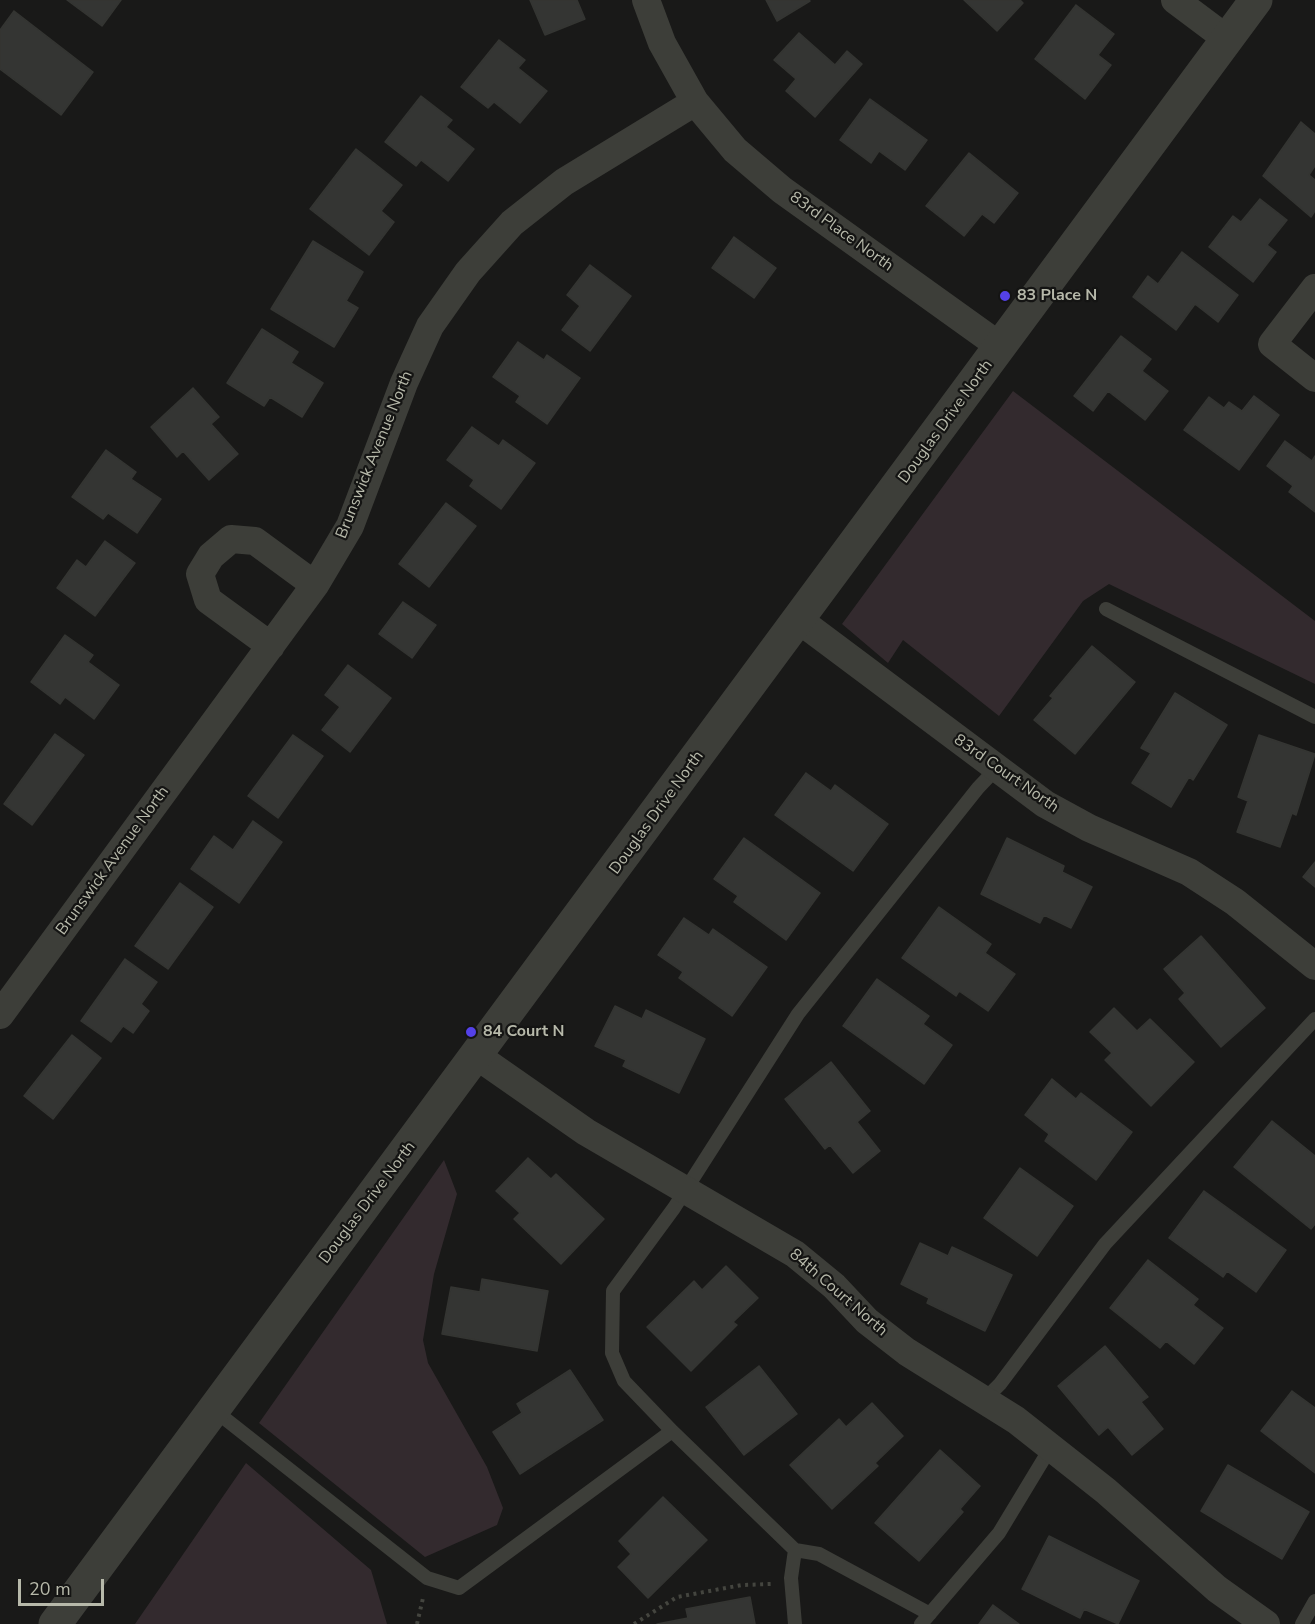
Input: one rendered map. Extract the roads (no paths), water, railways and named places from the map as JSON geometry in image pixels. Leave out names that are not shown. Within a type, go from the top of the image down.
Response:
[{"type":"street","points":[[646,0],[662,43],[695,102]]},
{"type":"street","points":[[1175,0],[1227,39]]},
{"type":"street","name":"Douglas Drive North","points":[[55,1624],[1256,0]]},
{"type":"street","name":"83rd Place North","points":[[695,102],[735,150],[782,190],[1001,347]]},
{"type":"street","name":"Brunswick Avenue North","points":[[0,1015],[315,585],[350,526],[404,383],[430,326],[468,272],[512,223],[564,182],[695,102]]},
{"type":"street","points":[[1315,288],[1272,344],[1315,378]]},
{"type":"street","points":[[271,646],[208,600],[200,574],[211,556],[231,539],[255,541],[315,585]]},
{"type":"street","name":"83rd Court North","points":[[799,620],[1045,804],[1089,828],[1189,872],[1235,902],[1315,966]]},
{"type":"street","name":"84th Court North","points":[[477,1056],[586,1132],[686,1188],[795,1254],[834,1286],[867,1321],[907,1352],[986,1399],[1052,1447],[1217,1589],[1266,1624]]},
{"type":"lane","points":[[1106,609],[1315,717]]},
{"type":"lane","points":[[996,769],[978,788],[798,1014],[686,1188],[613,1292],[612,1353],[624,1382],[795,1550],[819,1554],[925,1619],[999,1533],[1052,1447]]},
{"type":"lane","points":[[986,1399],[1000,1384],[1105,1244],[1315,1019]]},
{"type":"lane","points":[[214,1410],[428,1578],[459,1588],[672,1431]]},
{"type":"lane","points":[[795,1550],[792,1583],[795,1624]]},
{"type":"lane","points":[[1302,1624],[1315,1601]]},
{"type":"place","name":"83 Place N","points":[[1005,296]]},
{"type":"place","name":"84 Court N","points":[[471,1032]]}]
